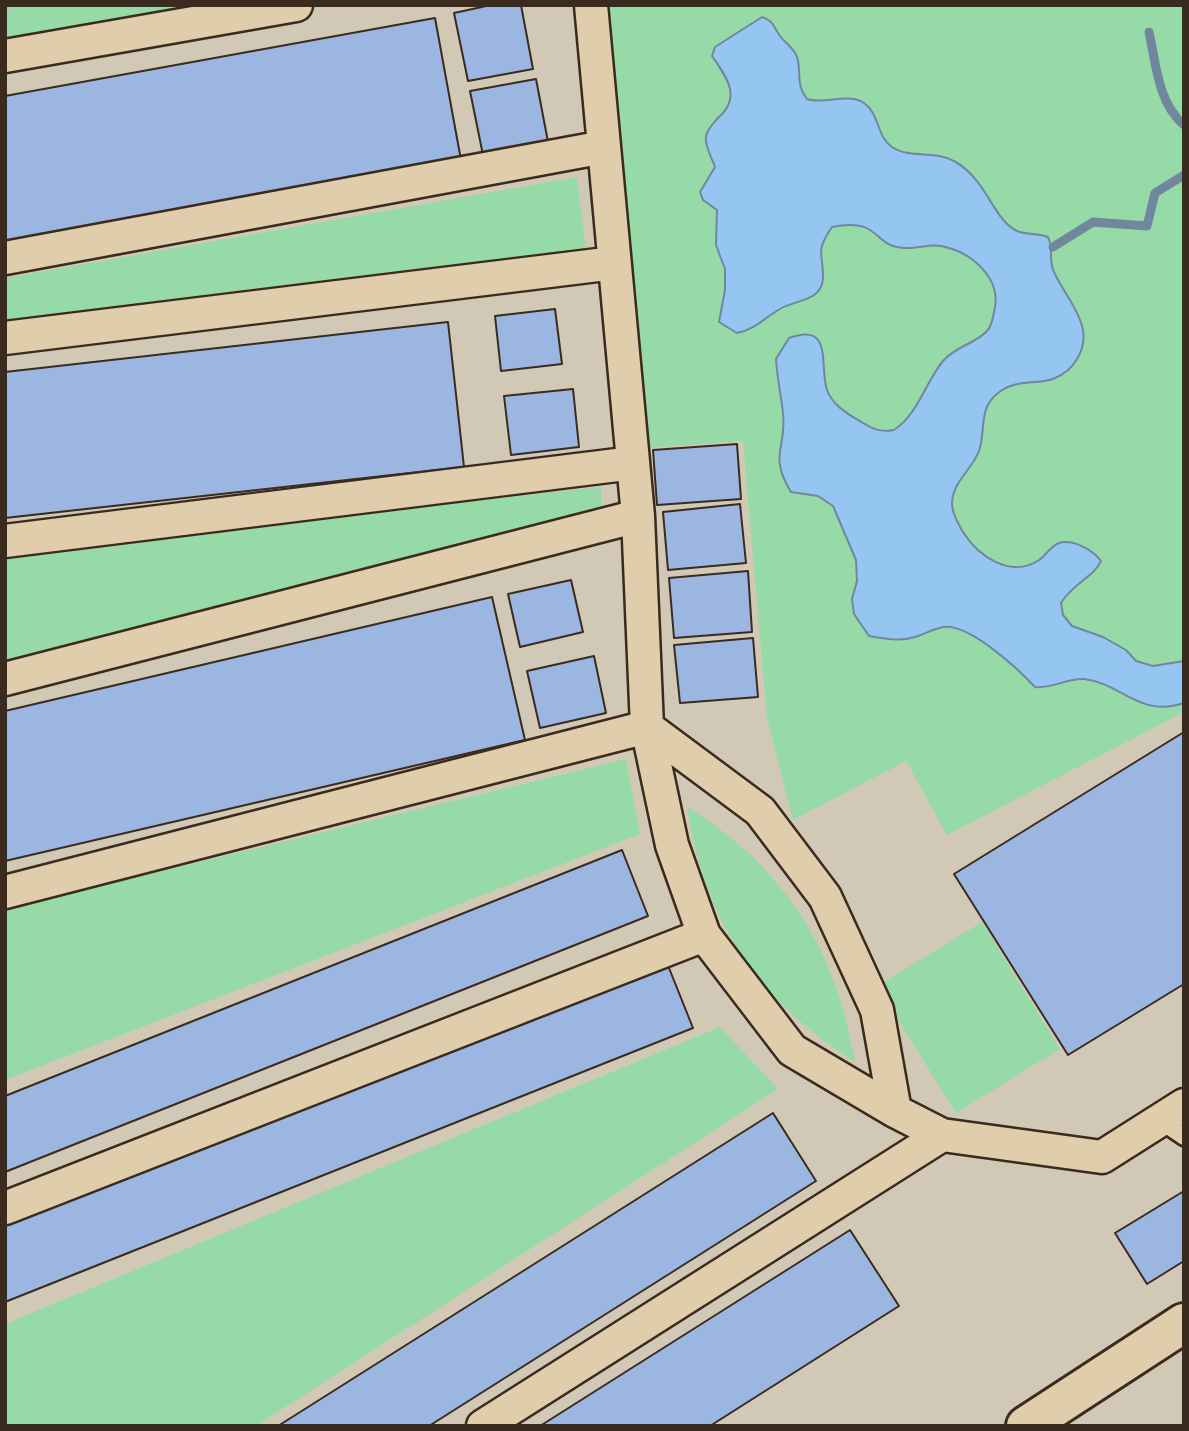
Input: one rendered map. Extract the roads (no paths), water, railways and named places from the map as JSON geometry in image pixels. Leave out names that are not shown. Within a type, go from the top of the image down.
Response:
[{"type":"street","points":[[5,56],[296,5]]},
{"type":"street","points":[[591,5],[638,516],[647,727],[672,845],[704,934],[792,1050],[895,1111],[942,1135],[1102,1157],[1175,1121]]},
{"type":"street","points":[[5,258],[604,146]]},
{"type":"street","points":[[5,338],[614,263]]},
{"type":"street","points":[[5,541],[633,463]]},
{"type":"street","points":[[5,679],[638,516]]},
{"type":"street","points":[[5,892],[647,727]]},
{"type":"street","points":[[647,727],[760,811],[825,897],[877,1010],[895,1111]]},
{"type":"street","points":[[5,1208],[704,934]]},
{"type":"street","points":[[483,1426],[942,1135]]},
{"type":"street","points":[[1026,1426],[1184,1323]]},
{"type":"water","points":[[762,17],[771,22],[796,54],[801,88],[807,99],[821,101],[844,98],[864,103],[873,113],[883,137],[892,147],[907,153],[939,156],[954,161],[974,178],[1009,226],[1017,231],[1048,237],[1052,268],[1082,325],[1082,347],[1075,362],[1060,375],[1046,381],[1011,386],[992,399],[985,413],[979,451],[953,495],[953,510],[969,541],[986,556],[1007,566],[1028,565],[1039,560],[1056,544],[1064,542],[1082,546],[1093,553],[1101,561],[1061,603],[1063,615],[1072,626],[1103,637],[1126,650],[1136,661],[1153,666],[1184,661],[1184,703],[1154,706],[1084,679],[1035,687],[993,649],[955,628],[934,629],[906,639],[875,637],[869,636],[854,614],[852,599],[857,581],[856,560],[833,506],[818,496],[791,492],[784,479],[779,460],[784,425],[776,359],[789,338],[803,334],[813,336],[822,349],[827,390],[836,404],[871,427],[884,431],[894,430],[909,416],[943,361],[988,329],[996,300],[989,278],[964,254],[941,246],[893,246],[868,229],[848,225],[832,227],[826,236],[821,253],[823,279],[821,287],[812,296],[786,306],[755,326],[737,333],[719,322],[725,290],[725,269],[716,245],[717,210],[703,200],[700,192],[715,167],[706,143],[707,133],[725,110],[731,95],[727,80],[712,56],[715,47]]},
{"type":"waterway","points":[[1149,32],[1163,94],[1175,116],[1184,125]]},
{"type":"waterway","points":[[1053,247],[1093,222],[1147,226],[1155,193],[1184,175]]}]
